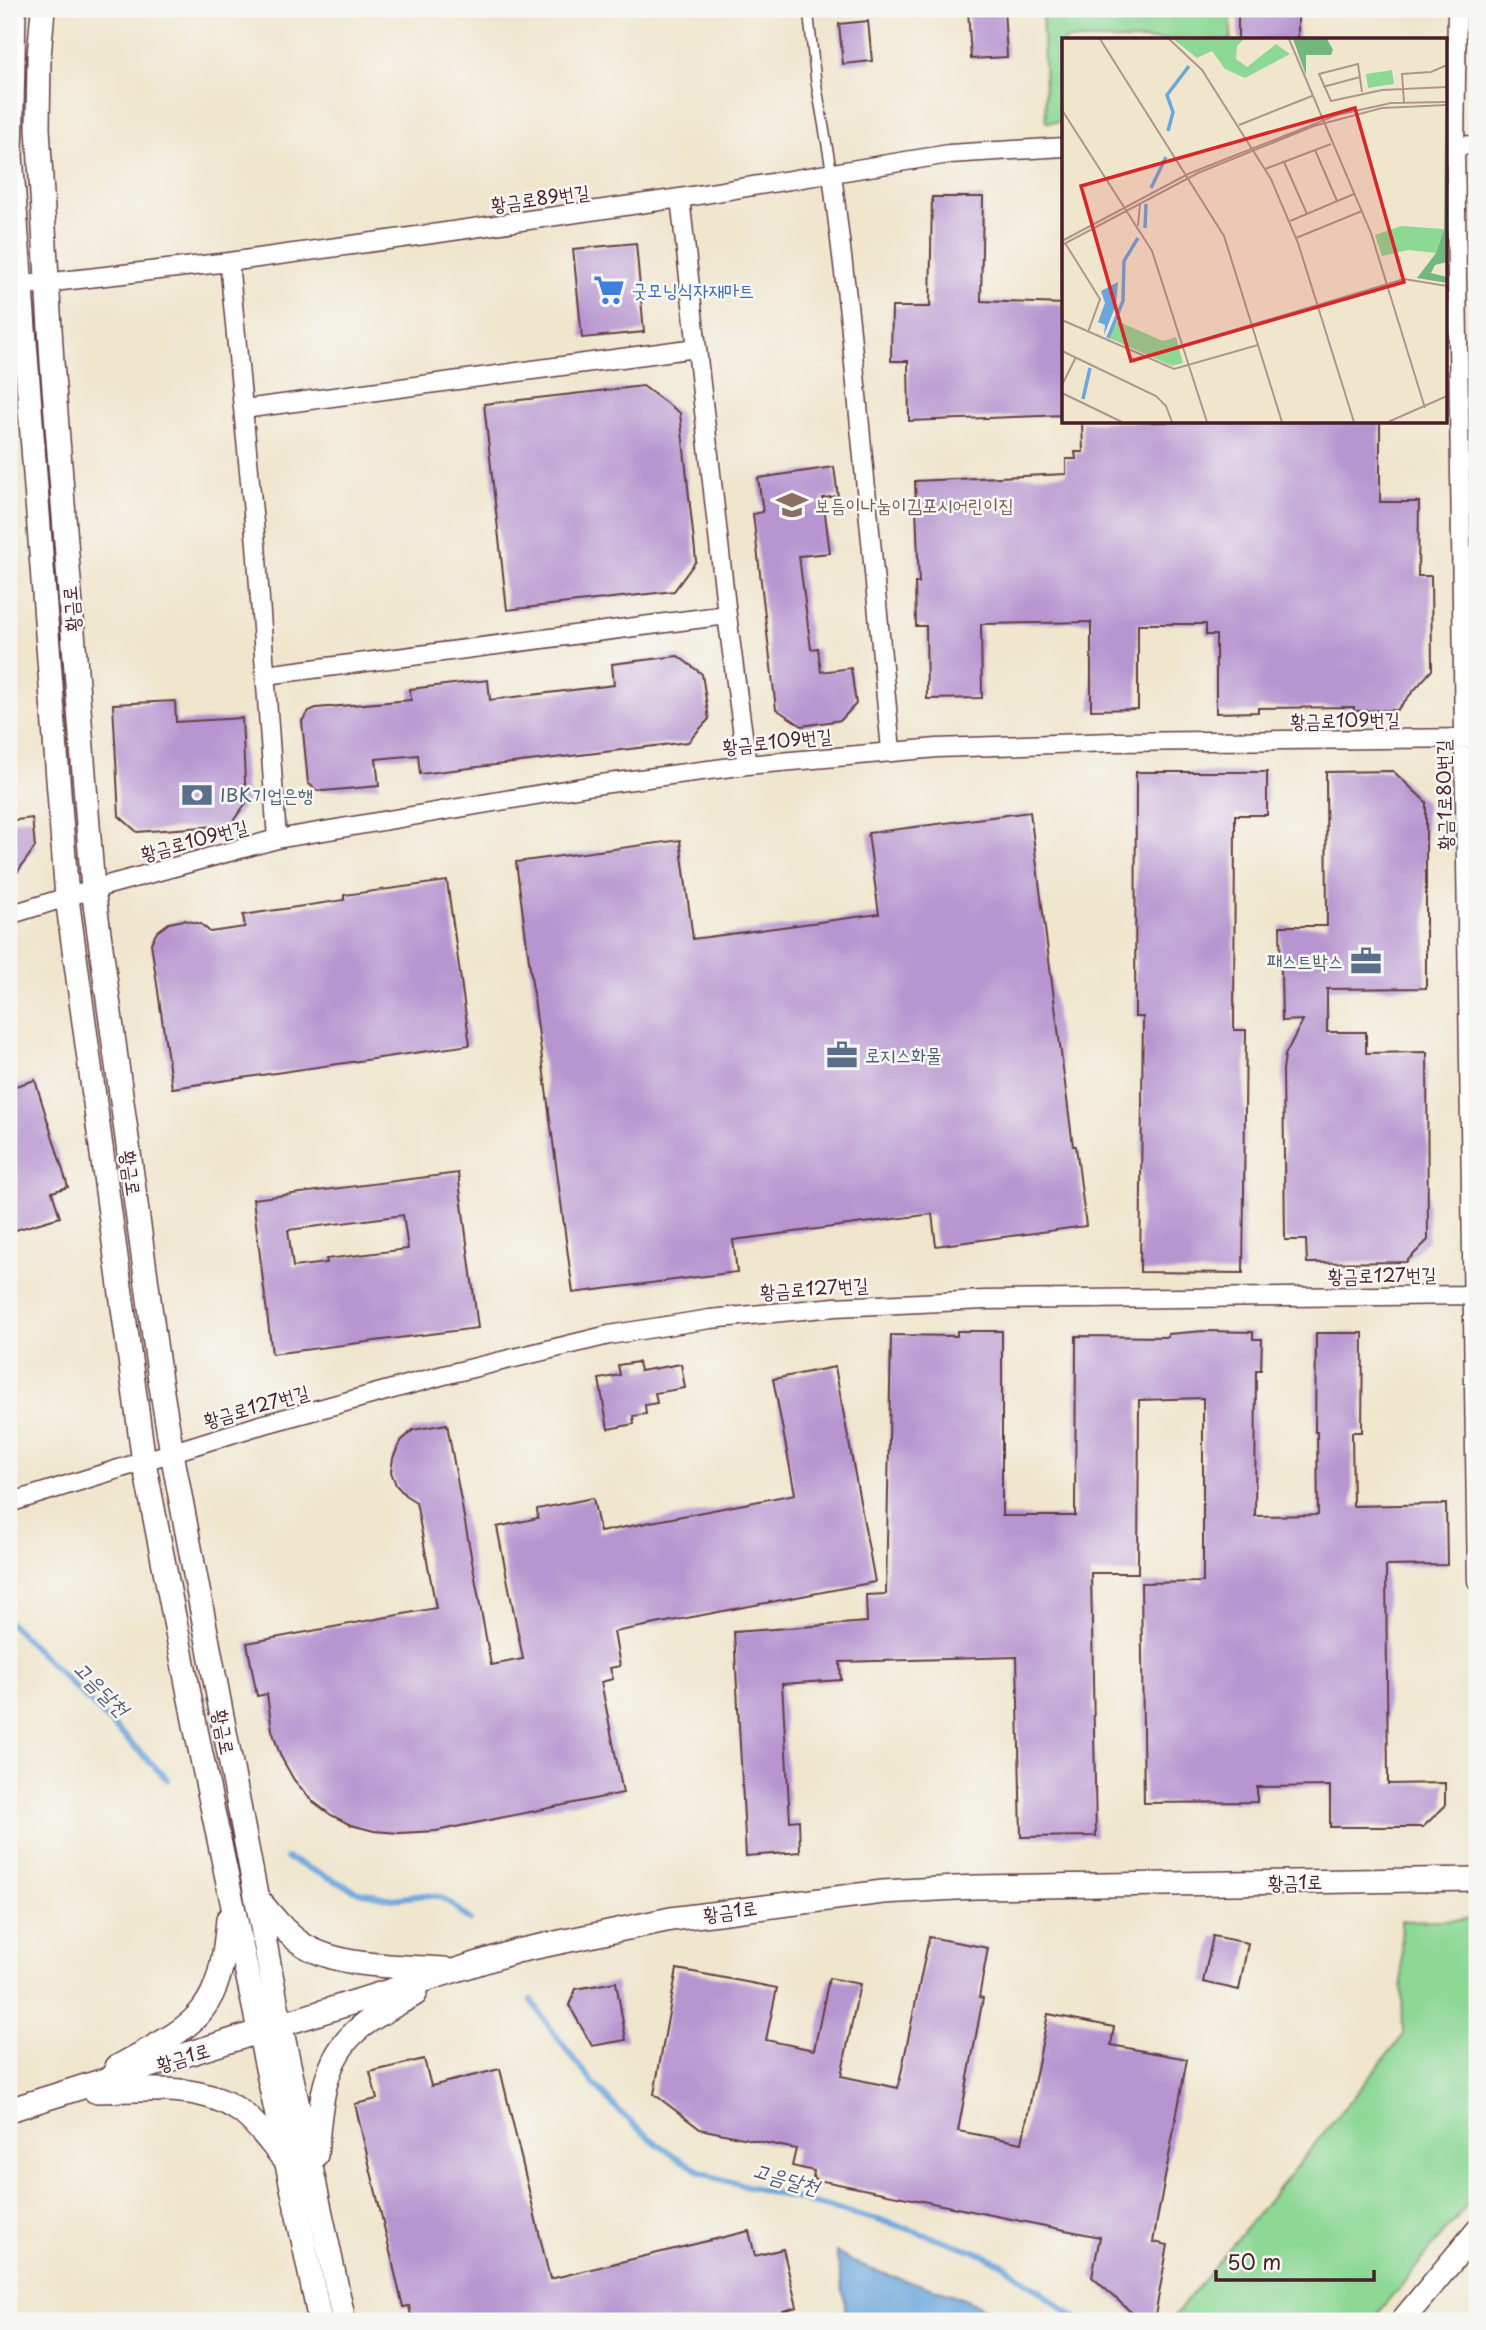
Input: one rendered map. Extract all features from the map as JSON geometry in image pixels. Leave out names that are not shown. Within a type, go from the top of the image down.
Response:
[{"type":"street","name":"황금로","points":[[14,9],[11,156],[15,286],[67,898],[144,1462],[230,1890],[314,2180],[344,2321]]},
{"type":"street","name":"황금로","points":[[43,9],[38,128],[52,362],[93,889],[156,1353],[172,1453],[255,1896],[287,2164],[320,2321]]},
{"type":"street","name":"황금1로80번길","points":[[1457,9],[1450,146],[1471,738],[1467,1032],[1475,1295],[1477,1581]]},
{"type":"street","points":[[1450,146],[1477,145]]},
{"type":"street","name":"황금로89번길","points":[[15,286],[229,262],[680,198],[949,154],[1062,147]]},
{"type":"street","points":[[832,174],[850,322],[891,750]]},
{"type":"street","points":[[680,198],[727,615],[747,765]]},
{"type":"street","points":[[229,262],[244,409],[277,839]]},
{"type":"street","points":[[244,409],[696,348]]},
{"type":"street","points":[[266,675],[727,615]]},
{"type":"street","name":"황금로109번길","points":[[9,915],[277,839],[594,785],[747,765],[891,750],[1113,742],[1471,738]]},
{"type":"street","name":"황금로127번길","points":[[9,1503],[257,1426],[444,1376],[609,1335],[709,1318],[772,1311],[925,1302],[1475,1295]]},
{"type":"street","name":"황금1로","points":[[9,2110],[517,1951],[671,1919],[883,1892],[975,1887],[1477,1880]]},
{"type":"street","points":[[71,2091],[174,2036],[208,2004],[218,1984],[225,1956],[230,1890]]},
{"type":"street","points":[[255,1896],[281,1927],[315,1952],[348,1961],[457,1970]]},
{"type":"street","points":[[314,2180],[319,2119],[326,2082],[332,2063],[343,2045],[355,2031],[371,2020],[457,1970]]},
{"type":"street","points":[[71,2091],[174,2091],[203,2094],[240,2111],[257,2126],[287,2164]]},
{"type":"street","points":[[1402,2321],[1477,2231]]},
{"type":"lane","points":[[808,9],[816,82],[832,174]]},
{"type":"green space","points":[[1042,9],[1231,9],[1231,38],[1062,38],[1062,122],[1046,122]]},
{"type":"green space","points":[[1477,1919],[1477,2193],[1372,2321],[1170,2321],[1403,2036],[1401,1921]]},
{"type":"water","points":[[836,2252],[871,2269],[962,2298],[1008,2321],[848,2321]]},
{"type":"building","points":[[968,9],[1004,9],[1007,57],[971,59]]},
{"type":"building","points":[[1238,9],[1298,9],[1298,38],[1238,38]]},
{"type":"building","points":[[868,21],[872,61],[843,64],[839,24]]},
{"type":"building","points":[[932,197],[983,197],[981,301],[1062,304],[1062,415],[909,421],[908,361],[891,361],[892,307],[930,307]]},
{"type":"building","name":"굿모닝식자재마트","points":[[636,243],[644,332],[582,338],[573,249]]},
{"type":"building","points":[[643,386],[680,413],[696,561],[674,591],[507,610],[484,404]]},
{"type":"building","points":[[1082,424],[1380,424],[1380,502],[1419,502],[1418,576],[1431,576],[1432,670],[1397,710],[1354,711],[1354,707],[1258,708],[1258,712],[1216,713],[1216,635],[1206,635],[1206,624],[1138,624],[1138,709],[1091,710],[1091,622],[981,624],[982,698],[927,699],[926,626],[916,626],[915,583],[919,583],[915,481],[1066,474],[1066,459],[1076,459],[1075,452],[1083,452]]},
{"type":"building","points":[[834,467],[838,496],[823,498],[830,553],[799,556],[811,649],[818,648],[821,672],[851,668],[856,704],[841,720],[802,726],[776,709],[753,514],[763,512],[758,478]]},
{"type":"building","points":[[678,656],[702,674],[709,719],[688,742],[420,774],[418,755],[376,759],[379,786],[323,791],[316,790],[308,783],[302,721],[309,711],[316,708],[411,700],[410,689],[488,680],[490,700],[614,685],[612,664]]},
{"type":"building","points":[[175,701],[176,722],[242,718],[246,803],[230,825],[137,832],[119,816],[113,704]]},
{"type":"building","points":[[1393,771],[1426,802],[1426,988],[1327,989],[1327,1032],[1366,1032],[1366,1053],[1427,1052],[1428,1240],[1406,1262],[1307,1263],[1306,1240],[1285,1240],[1283,1070],[1285,1055],[1303,1020],[1282,1021],[1280,926],[1327,926],[1326,772]]},
{"type":"building","points":[[1136,772],[1267,772],[1267,815],[1235,815],[1234,1030],[1246,1030],[1243,1273],[1140,1272],[1143,1017],[1135,1017]]},
{"type":"building","points":[[1030,812],[1073,1146],[1076,1146],[1086,1226],[936,1246],[932,1214],[733,1240],[737,1272],[573,1293],[516,862],[680,840],[693,939],[879,914],[868,833]]},
{"type":"building","points":[[32,818],[35,847],[9,884],[9,821]]},
{"type":"building","points":[[447,881],[470,1045],[172,1088],[151,943],[157,932],[169,923],[184,920],[201,924],[210,932],[245,927],[243,915],[344,900],[344,895]]},
{"type":"building","points":[[35,1080],[68,1187],[52,1192],[60,1217],[9,1232],[9,1088]]},
{"type":"building","points":[[458,1173],[478,1328],[272,1354],[253,1199]],"holes":[[[403,1215],[408,1249],[326,1259],[327,1263],[293,1267],[288,1230]]]},
{"type":"building","points":[[957,1331],[1002,1331],[1002,1516],[1075,1516],[1076,1336],[1168,1337],[1168,1334],[1204,1331],[1253,1332],[1253,1339],[1262,1339],[1261,1370],[1256,1370],[1255,1516],[1318,1515],[1316,1333],[1363,1333],[1362,1432],[1352,1432],[1353,1506],[1446,1504],[1447,1565],[1386,1566],[1388,1784],[1445,1783],[1445,1806],[1423,1827],[1330,1827],[1330,1786],[1257,1787],[1257,1802],[1144,1803],[1141,1583],[1203,1582],[1203,1398],[1139,1400],[1138,1573],[1091,1573],[1096,1836],[1021,1837],[1017,1657],[840,1662],[841,1680],[782,1684],[790,1821],[799,1820],[800,1852],[746,1856],[734,1632],[867,1622],[866,1595],[886,1594],[891,1335],[957,1336]]},
{"type":"building","points":[[638,1362],[640,1371],[681,1364],[685,1388],[655,1393],[657,1403],[645,1405],[646,1414],[633,1416],[634,1424],[608,1429],[599,1379],[620,1375],[618,1365]]},
{"type":"building","points":[[835,1367],[875,1582],[614,1632],[620,1666],[610,1668],[613,1679],[601,1682],[623,1793],[436,1831],[399,1833],[374,1831],[351,1825],[331,1815],[311,1800],[294,1780],[280,1755],[272,1730],[267,1694],[257,1696],[247,1643],[436,1608],[416,1502],[396,1485],[391,1472],[393,1458],[400,1442],[413,1430],[447,1424],[491,1665],[523,1659],[497,1527],[538,1518],[537,1509],[593,1498],[600,1532],[795,1494],[773,1379]]},
{"type":"building","points":[[1213,1936],[1248,1943],[1239,1990],[1203,1982]]},
{"type":"building","points":[[929,1937],[988,1948],[979,1997],[983,1998],[958,2131],[1022,2143],[1048,2014],[1114,2027],[1111,2045],[1187,2059],[1153,2242],[1168,2245],[1154,2321],[1141,2321],[1092,2277],[1100,2237],[813,2179],[814,2171],[792,2166],[796,2149],[700,2129],[654,2094],[677,1969],[777,1988],[766,2040],[814,2050],[829,1978],[860,1984],[841,2076],[898,2088]]},
{"type":"building","points":[[616,1982],[626,2040],[592,2046],[569,2005],[576,1989]]},
{"type":"building","points":[[424,2059],[431,2086],[500,2069],[550,2279],[749,2231],[755,2256],[783,2249],[797,2307],[783,2311],[786,2321],[412,2321],[409,2306],[403,2307],[355,2104],[377,2099],[370,2072]]},
{"type":"waterway","name":"고음달천","points":[[9,1622],[168,1780]]},
{"type":"waterway","name":"고음달천","points":[[287,1858],[359,1892],[392,1899],[425,1895],[440,1897],[470,1920]]},
{"type":"waterway","name":"고음달천","points":[[531,2000],[568,2053],[610,2102],[633,2124],[684,2162],[713,2177],[893,2224],[972,2250],[1001,2263],[1080,2321]]},
{"type":"place","name":"굿모닝식자재마트","points":[[609,290]]},
{"type":"place","name":"보듬이나눔이김포시어린이집","points":[[792,505]]},
{"type":"place","name":"IBK기업은행","points":[[197,795]]},
{"type":"place","name":"패스트박스","points":[[1366,961]]},
{"type":"place","name":"로지스화물","points":[[842,1055]]}]
